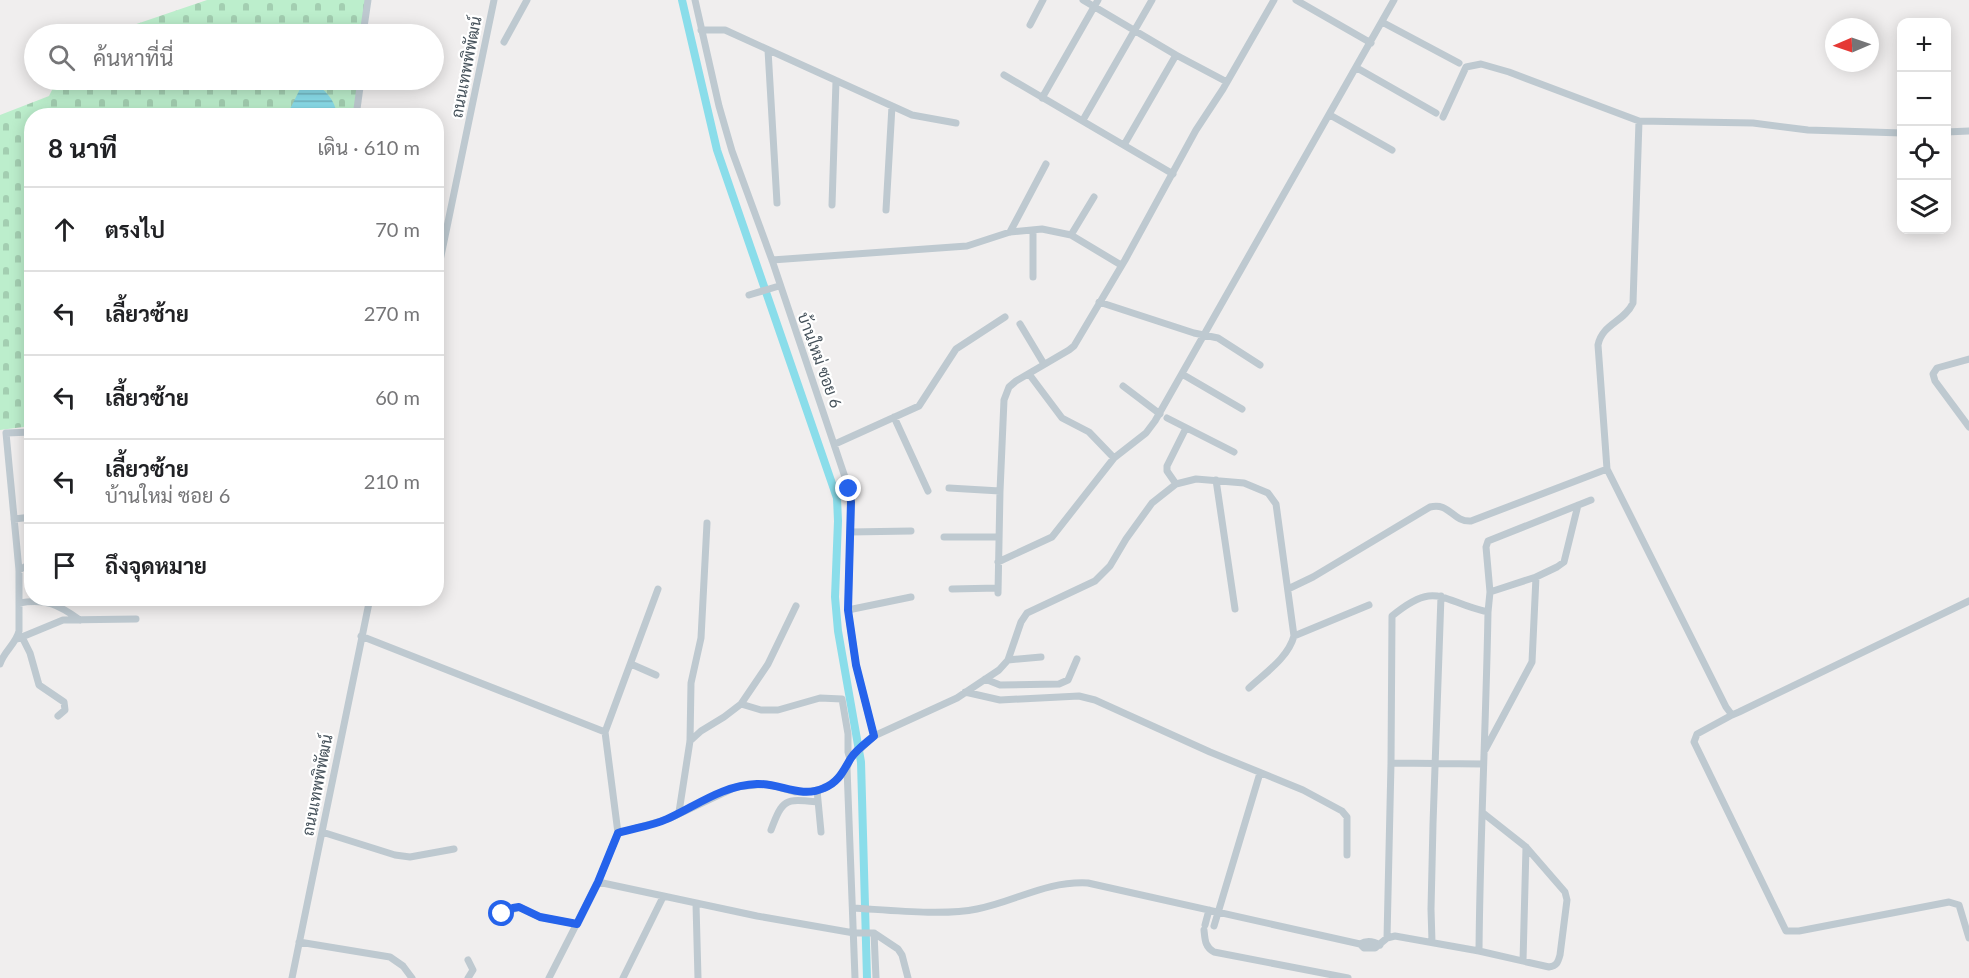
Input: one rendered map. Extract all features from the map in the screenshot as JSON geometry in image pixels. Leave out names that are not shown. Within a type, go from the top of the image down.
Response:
[{"type":"street","points":[[365,24],[369,0]]},
{"type":"street","name":"ถนนเทพพิพัฒน์","points":[[444,241],[494,0]]},
{"type":"street","points":[[504,42],[527,0]]},
{"type":"street","name":"บ้านใหม่ ซอย 6","points":[[695,0],[732,151],[772,260],[776,287],[835,444],[849,489],[851,502],[848,610],[854,657],[874,736]]},
{"type":"street","points":[[1030,25],[1043,0]]},
{"type":"street","points":[[1083,0],[1097,3],[1176,55],[1227,82]]},
{"type":"street","points":[[1083,120],[1152,0]]},
{"type":"street","points":[[952,589],[998,591],[1004,400],[1009,387],[1074,346],[1274,0]]},
{"type":"street","points":[[1296,0],[1371,43]]},
{"type":"street","points":[[998,562],[1052,537],[1114,458],[1146,433],[1160,414],[1394,0]]},
{"type":"street","points":[[1042,98],[1097,3]]},
{"type":"street","points":[[1382,22],[1459,63]]},
{"type":"street","points":[[701,30],[724,30],[912,115],[956,123]]},
{"type":"street","points":[[768,50],[777,202]]},
{"type":"street","points":[[1124,145],[1176,55]]},
{"type":"street","points":[[1357,68],[1440,115],[1466,67],[1481,64],[1509,72],[1639,121],[1753,123],[1808,130],[1897,133]]},
{"type":"street","points":[[1004,75],[1173,174]]},
{"type":"street","points":[[832,205],[836,81]]},
{"type":"street","points":[[357,108],[360,90]]},
{"type":"street","points":[[886,210],[892,106]]},
{"type":"street","points":[[1330,116],[1392,150]]},
{"type":"street","points":[[1639,121],[1633,303],[1627,313],[1607,326],[1599,337],[1598,345],[1607,469],[1732,715]]},
{"type":"street","points":[[1951,132],[1969,132]]},
{"type":"street","points":[[1010,232],[1046,164]]},
{"type":"street","points":[[1071,235],[1094,197]]},
{"type":"street","points":[[1033,230],[1033,276]]},
{"type":"street","points":[[772,260],[960,247],[1010,232],[1052,230],[1071,235],[1121,265]]},
{"type":"street","points":[[749,295],[776,287]]},
{"type":"street","points":[[1099,302],[1226,342],[1260,365]]},
{"type":"street","points":[[835,444],[919,406],[956,349],[1005,317]]},
{"type":"street","points":[[1020,324],[1044,364]]},
{"type":"street","points":[[1969,360],[1937,368],[1933,374],[1935,381],[1969,428]]},
{"type":"street","points":[[1029,374],[1062,418],[1089,432],[1114,458]]},
{"type":"street","points":[[1182,374],[1242,409]]},
{"type":"street","points":[[1123,386],[1160,414]]},
{"type":"street","points":[[894,417],[928,491]]},
{"type":"street","points":[[1167,418],[1234,452]]},
{"type":"street","points":[[1176,484],[1167,471],[1167,466],[1186,428]]},
{"type":"street","points":[[24,432],[3,433],[14,519],[19,631],[20,638],[30,653],[39,685],[64,702],[65,710],[58,716]]},
{"type":"street","points":[[1288,589],[1431,507],[1443,507],[1458,519],[1471,521],[1607,469]]},
{"type":"street","points":[[618,833],[655,823],[724,791],[747,785],[767,784],[795,792],[817,790],[832,784],[847,768],[853,756],[874,736],[927,713],[999,670],[1008,660],[1021,622],[1028,613],[1095,581],[1110,566],[1131,530],[1152,503],[1176,484],[1196,479],[1244,483],[1259,488],[1273,498],[1278,511],[1294,636],[1283,656],[1249,688]]},
{"type":"street","points":[[1216,480],[1234,609]]},
{"type":"street","points":[[949,488],[1000,491]]},
{"type":"street","points":[[1479,951],[1480,842],[1490,592],[1486,543],[1591,500]]},
{"type":"street","points":[[1490,592],[1536,577],[1564,562],[1578,505]]},
{"type":"street","points":[[14,519],[24,518]]},
{"type":"street","points":[[679,812],[690,741],[690,692],[701,638],[707,523]]},
{"type":"street","points":[[850,532],[911,531]]},
{"type":"street","points":[[944,537],[999,537]]},
{"type":"street","points":[[18,570],[24,567]]},
{"type":"street","points":[[1485,750],[1532,662],[1536,577]]},
{"type":"street","points":[[549,978],[598,882],[618,833],[605,732],[658,589]]},
{"type":"street","points":[[1387,938],[1392,616],[1404,606],[1429,595],[1441,596],[1488,612]]},
{"type":"street","points":[[1432,942],[1432,832],[1441,596]]},
{"type":"street","points":[[848,610],[911,597]]},
{"type":"street","points":[[1969,601],[1732,715],[1697,734],[1694,742],[1786,931],[1799,932],[1949,902],[1959,905],[1969,938]]},
{"type":"street","points":[[19,603],[24,602]]},
{"type":"street","points":[[1294,636],[1370,604]]},
{"type":"street","points":[[58,606],[80,620]]},
{"type":"street","name":"ถนนเทพพิพัฒน์","points":[[292,978],[368,606]]},
{"type":"street","points":[[690,741],[741,704],[768,664],[796,606]]},
{"type":"street","points":[[0,664],[6,651],[20,638],[54,622],[136,619]]},
{"type":"street","points":[[361,636],[605,732]]},
{"type":"street","points":[[1008,660],[1041,657]]},
{"type":"street","points":[[985,679],[1000,685],[1059,684],[1068,680],[1077,659]]},
{"type":"street","points":[[631,664],[656,675]]},
{"type":"street","points":[[965,692],[1000,700],[1079,696],[1095,700],[1303,790],[1342,811],[1348,821],[1347,855]]},
{"type":"street","points":[[741,704],[761,710],[778,710],[820,698],[842,699],[848,734],[848,752],[853,756]]},
{"type":"street","points":[[1391,763],[1483,764]]},
{"type":"street","points":[[847,768],[857,909],[855,978]]},
{"type":"street","points":[[1208,928],[1218,911],[1260,773]]},
{"type":"street","points":[[817,790],[821,832]]},
{"type":"street","points":[[771,830],[779,808],[785,803],[799,800],[818,802]]},
{"type":"street","points":[[857,909],[975,910],[1043,887],[1070,882],[1109,887],[1218,911],[1360,944],[1364,948],[1375,948],[1387,938],[1395,936],[1479,951],[1549,967],[1558,963],[1567,900],[1560,884],[1526,847],[1482,813]]},
{"type":"street","points":[[322,832],[395,855],[410,857],[454,849]]},
{"type":"street","points":[[1522,961],[1526,847]]},
{"type":"street","points":[[598,882],[696,904],[856,933],[873,933],[898,949],[902,955],[908,978]]},
{"type":"street","points":[[623,978],[663,897]]},
{"type":"street","points":[[696,904],[698,978]]},
{"type":"street","points":[[502,914],[519,907],[540,917],[577,924]]},
{"type":"street","points":[[1209,910],[1205,943],[1208,949],[1221,954],[1344,978]]},
{"type":"street","points":[[873,933],[876,978]]},
{"type":"street","points":[[299,942],[390,957],[403,966],[412,978]]},
{"type":"street","points":[[468,960],[473,970],[468,978]]},
{"type":"green space","points":[[207,0],[370,0],[367,24],[136,24]]},
{"type":"green space","points":[[52,90],[359,90],[356,108],[24,108],[24,427],[0,430],[0,115],[49,96]]},
{"type":"water","points":[[300,90],[322,90],[335,108],[290,108]]},
{"type":"waterway","points":[[682,0],[717,150],[837,498],[835,597],[838,631],[861,762],[867,978]]},
{"type":"route","points":[[502,914],[519,907],[540,917],[577,924],[598,882],[618,833],[668,819],[736,787],[767,784],[795,792],[823,789],[832,784],[847,768],[850,759],[874,736],[856,665],[848,610],[851,502],[849,489]]}]
